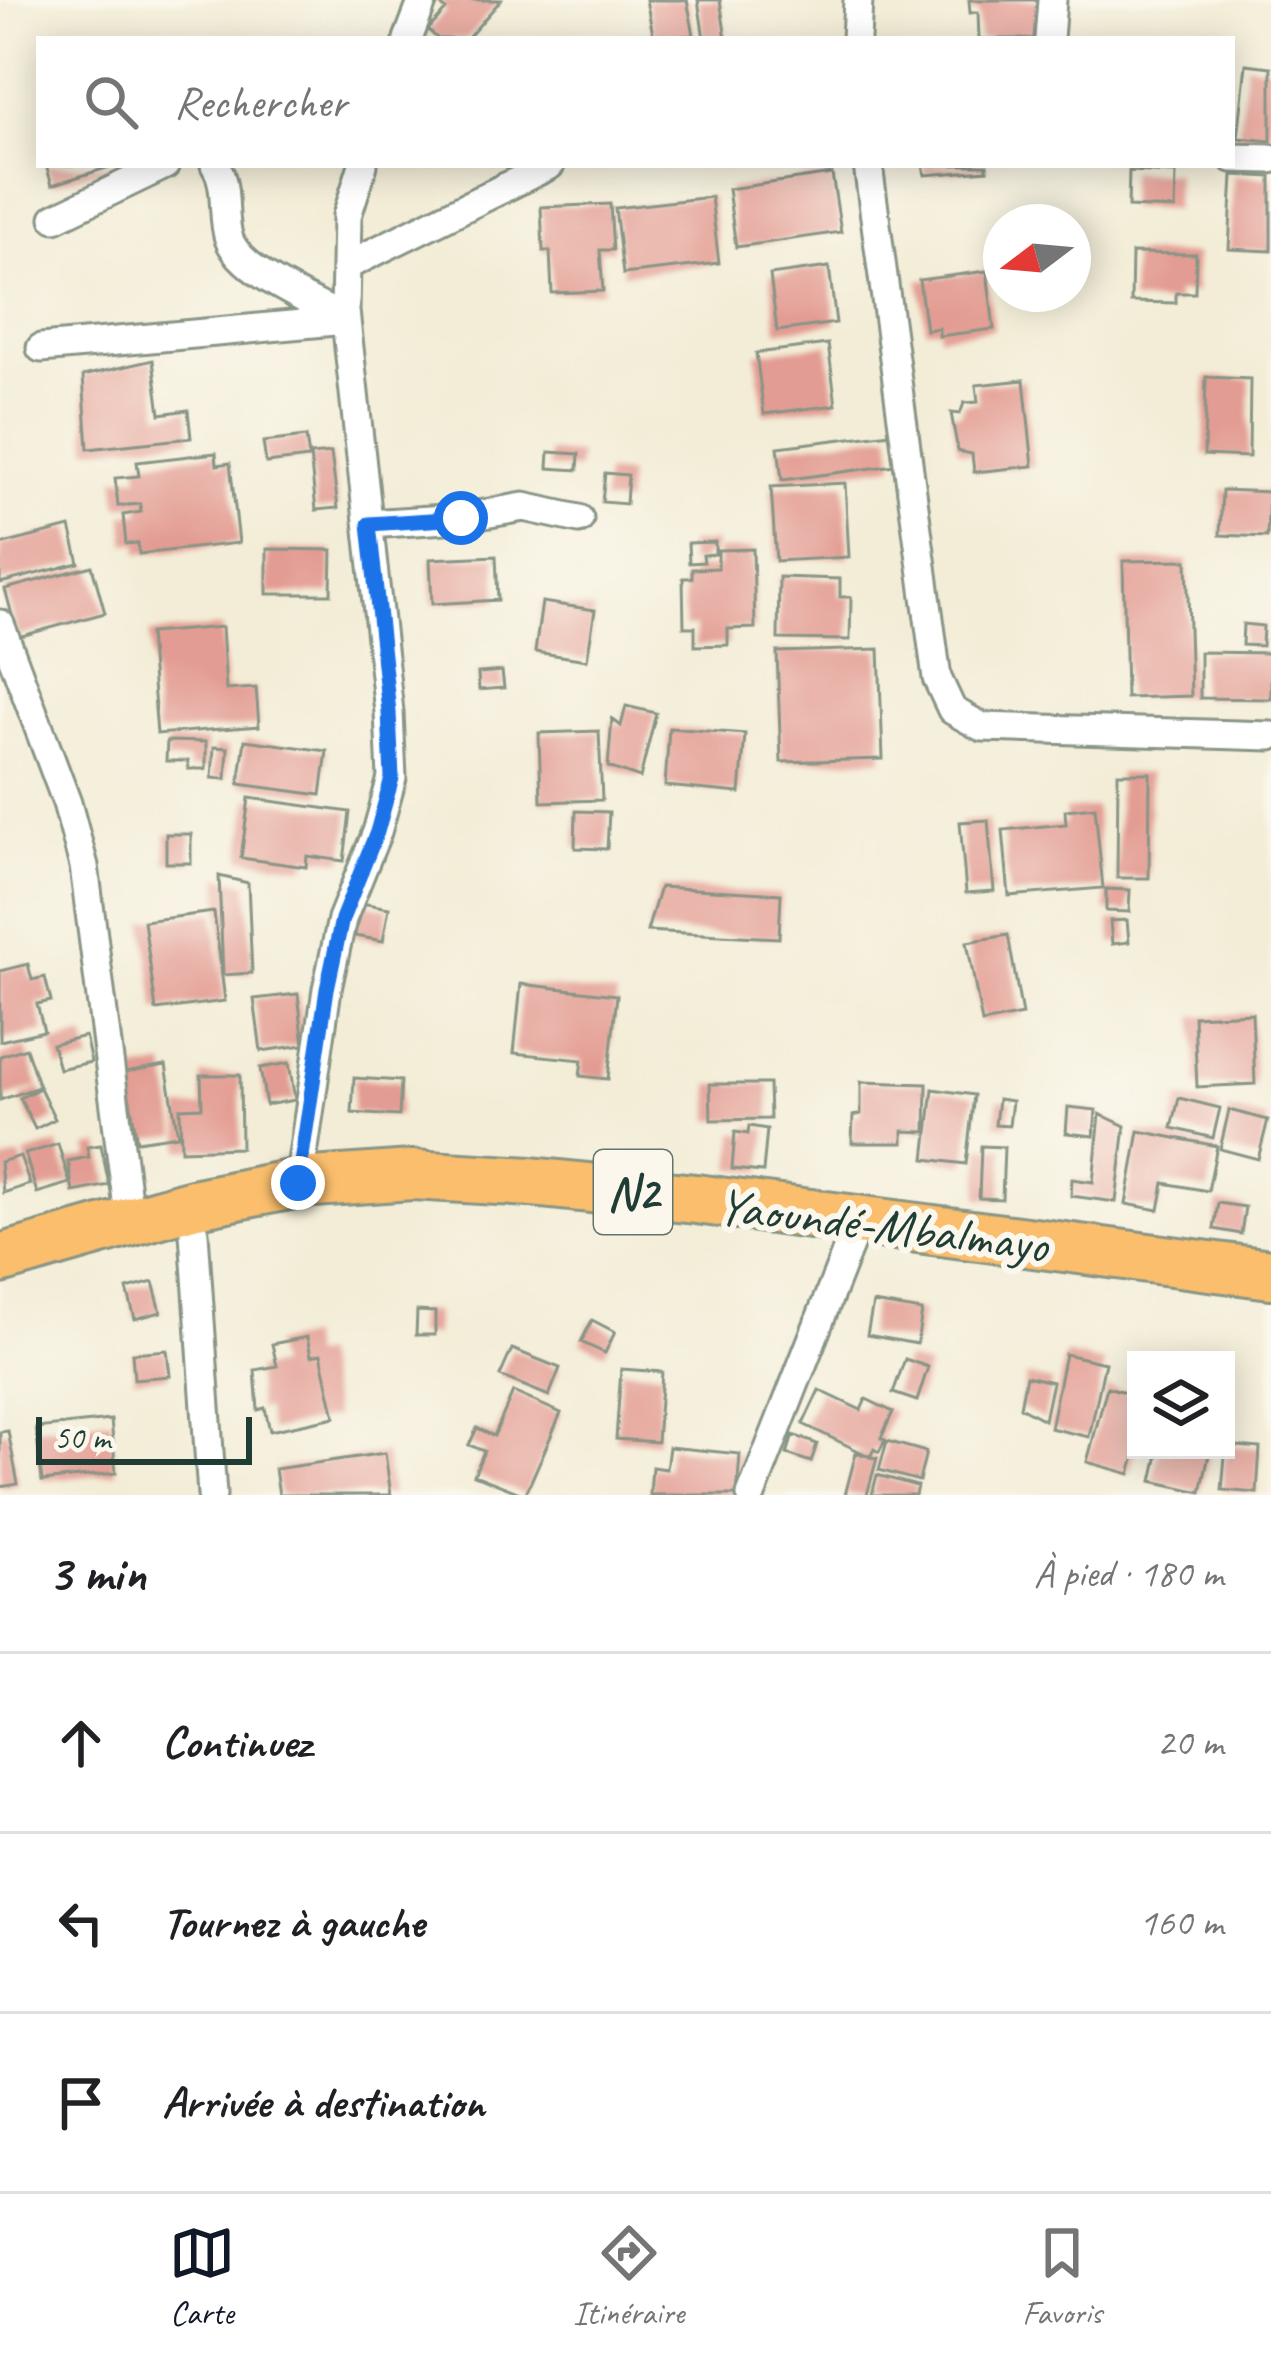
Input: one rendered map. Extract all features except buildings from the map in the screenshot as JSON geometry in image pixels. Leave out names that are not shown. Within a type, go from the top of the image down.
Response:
[{"type":"highway","name":"Yaoundé-Mbalmayo","points":[[0,1259],[192,1204],[298,1183],[412,1175],[531,1182],[1271,1274]]},
{"type":"street","points":[[409,36],[423,0]]},
{"type":"street","points":[[856,36],[858,0]]},
{"type":"street","points":[[1049,36],[1052,0]]},
{"type":"street","points":[[1235,158],[1271,159]]},
{"type":"street","points":[[56,218],[159,168]]},
{"type":"street","points":[[217,168],[222,176],[230,242],[255,272],[346,320]]},
{"type":"street","points":[[298,1183],[342,919],[377,832],[392,778],[389,712],[346,320],[347,216],[361,168]]},
{"type":"street","points":[[346,266],[544,168]]},
{"type":"street","points":[[868,168],[937,678],[952,710],[982,727],[1271,736]]},
{"type":"street","points":[[41,348],[346,320]]},
{"type":"street","points":[[369,524],[461,518],[524,507],[579,519]]},
{"type":"street","points":[[0,624],[67,803],[84,866],[130,1223]]},
{"type":"street","points":[[192,1204],[212,1495]]},
{"type":"street","points":[[751,1495],[859,1220]]},
{"type":"route","points":[[298,1183],[342,919],[377,832],[392,778],[369,524],[461,518]]}]
